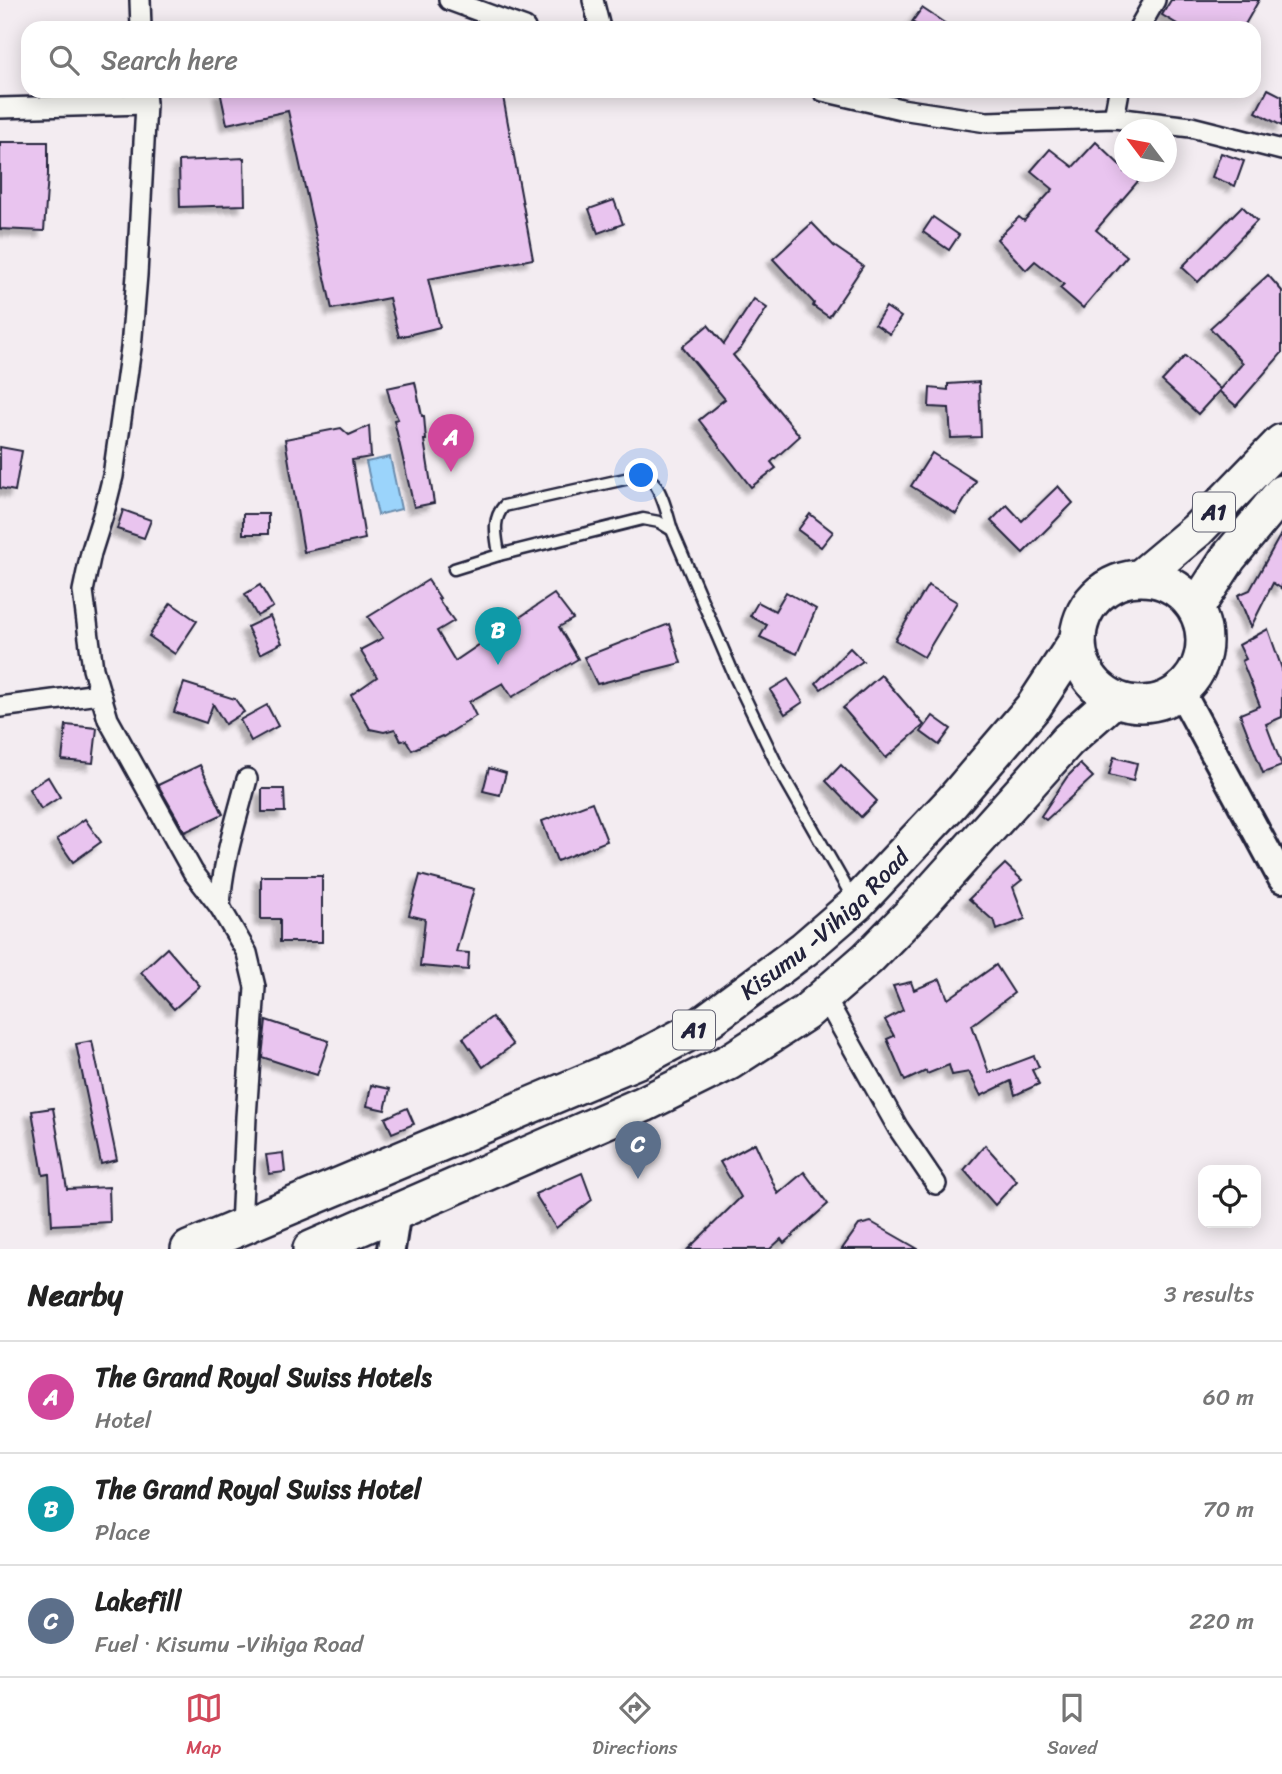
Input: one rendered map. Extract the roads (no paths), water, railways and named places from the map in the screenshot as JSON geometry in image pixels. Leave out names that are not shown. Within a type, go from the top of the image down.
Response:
[{"type":"highway","name":"A1","points":[[1078,639],[1078,630],[1086,609],[1100,592],[1119,581],[1141,577],[1197,530],[1282,442]]},
{"type":"highway","name":"A1","points":[[1196,608],[1229,557],[1282,493]]},
{"type":"highway","points":[[1078,639],[1078,652],[1086,673],[1098,688],[1114,699],[1133,704],[1153,704],[1172,697],[1187,684],[1198,668],[1204,649],[1203,629],[1196,608],[1182,592],[1163,581],[1141,577]]},
{"type":"highway","name":"Kisumu -Vihiga Road","points":[[189,1249],[638,1060],[696,1029],[804,949],[856,904],[951,802],[1034,706],[1078,639]]},
{"type":"highway","name":"Kisumu -Vihiga Road","points":[[311,1249],[645,1104],[729,1062],[805,1013],[867,958],[916,909],[1068,740],[1114,699]]},
{"type":"street","points":[[140,0],[141,21]]},
{"type":"street","points":[[449,0],[506,21]]},
{"type":"street","points":[[593,0],[598,21]]},
{"type":"street","points":[[1143,21],[1156,0]]},
{"type":"street","points":[[0,108],[145,98],[131,348],[113,476],[90,553],[83,591],[93,669],[108,719],[193,872],[220,907],[247,953],[255,986],[241,1227]]},
{"type":"street","points":[[853,98],[901,109],[987,122],[1114,118],[1191,127],[1282,150]]},
{"type":"street","points":[[1114,118],[1118,98]]},
{"type":"street","points":[[1180,690],[1282,879]]},
{"type":"street","points":[[0,707],[99,694]]},
{"type":"street","points":[[220,907],[228,848],[247,779]]},
{"type":"street","points":[[824,996],[898,1128],[936,1184]]},
{"type":"street","points":[[391,1249],[397,1211]]},
{"type":"lane","points":[[499,555],[495,525],[498,513],[504,506],[634,477],[643,476],[651,480],[659,492],[672,530],[734,675],[774,757],[856,904]]},
{"type":"lane","points":[[454,569],[643,519],[659,522],[672,530]]},
{"type":"water","points":[[390,457],[401,509],[378,515],[366,462]]},
{"type":"place","name":"The Grand Royal Swiss Hotels","points":[[451,472]]},
{"type":"place","name":"The Grand Royal Swiss Hotel","points":[[498,665]]},
{"type":"place","name":"Lakefill","points":[[638,1179]]}]
